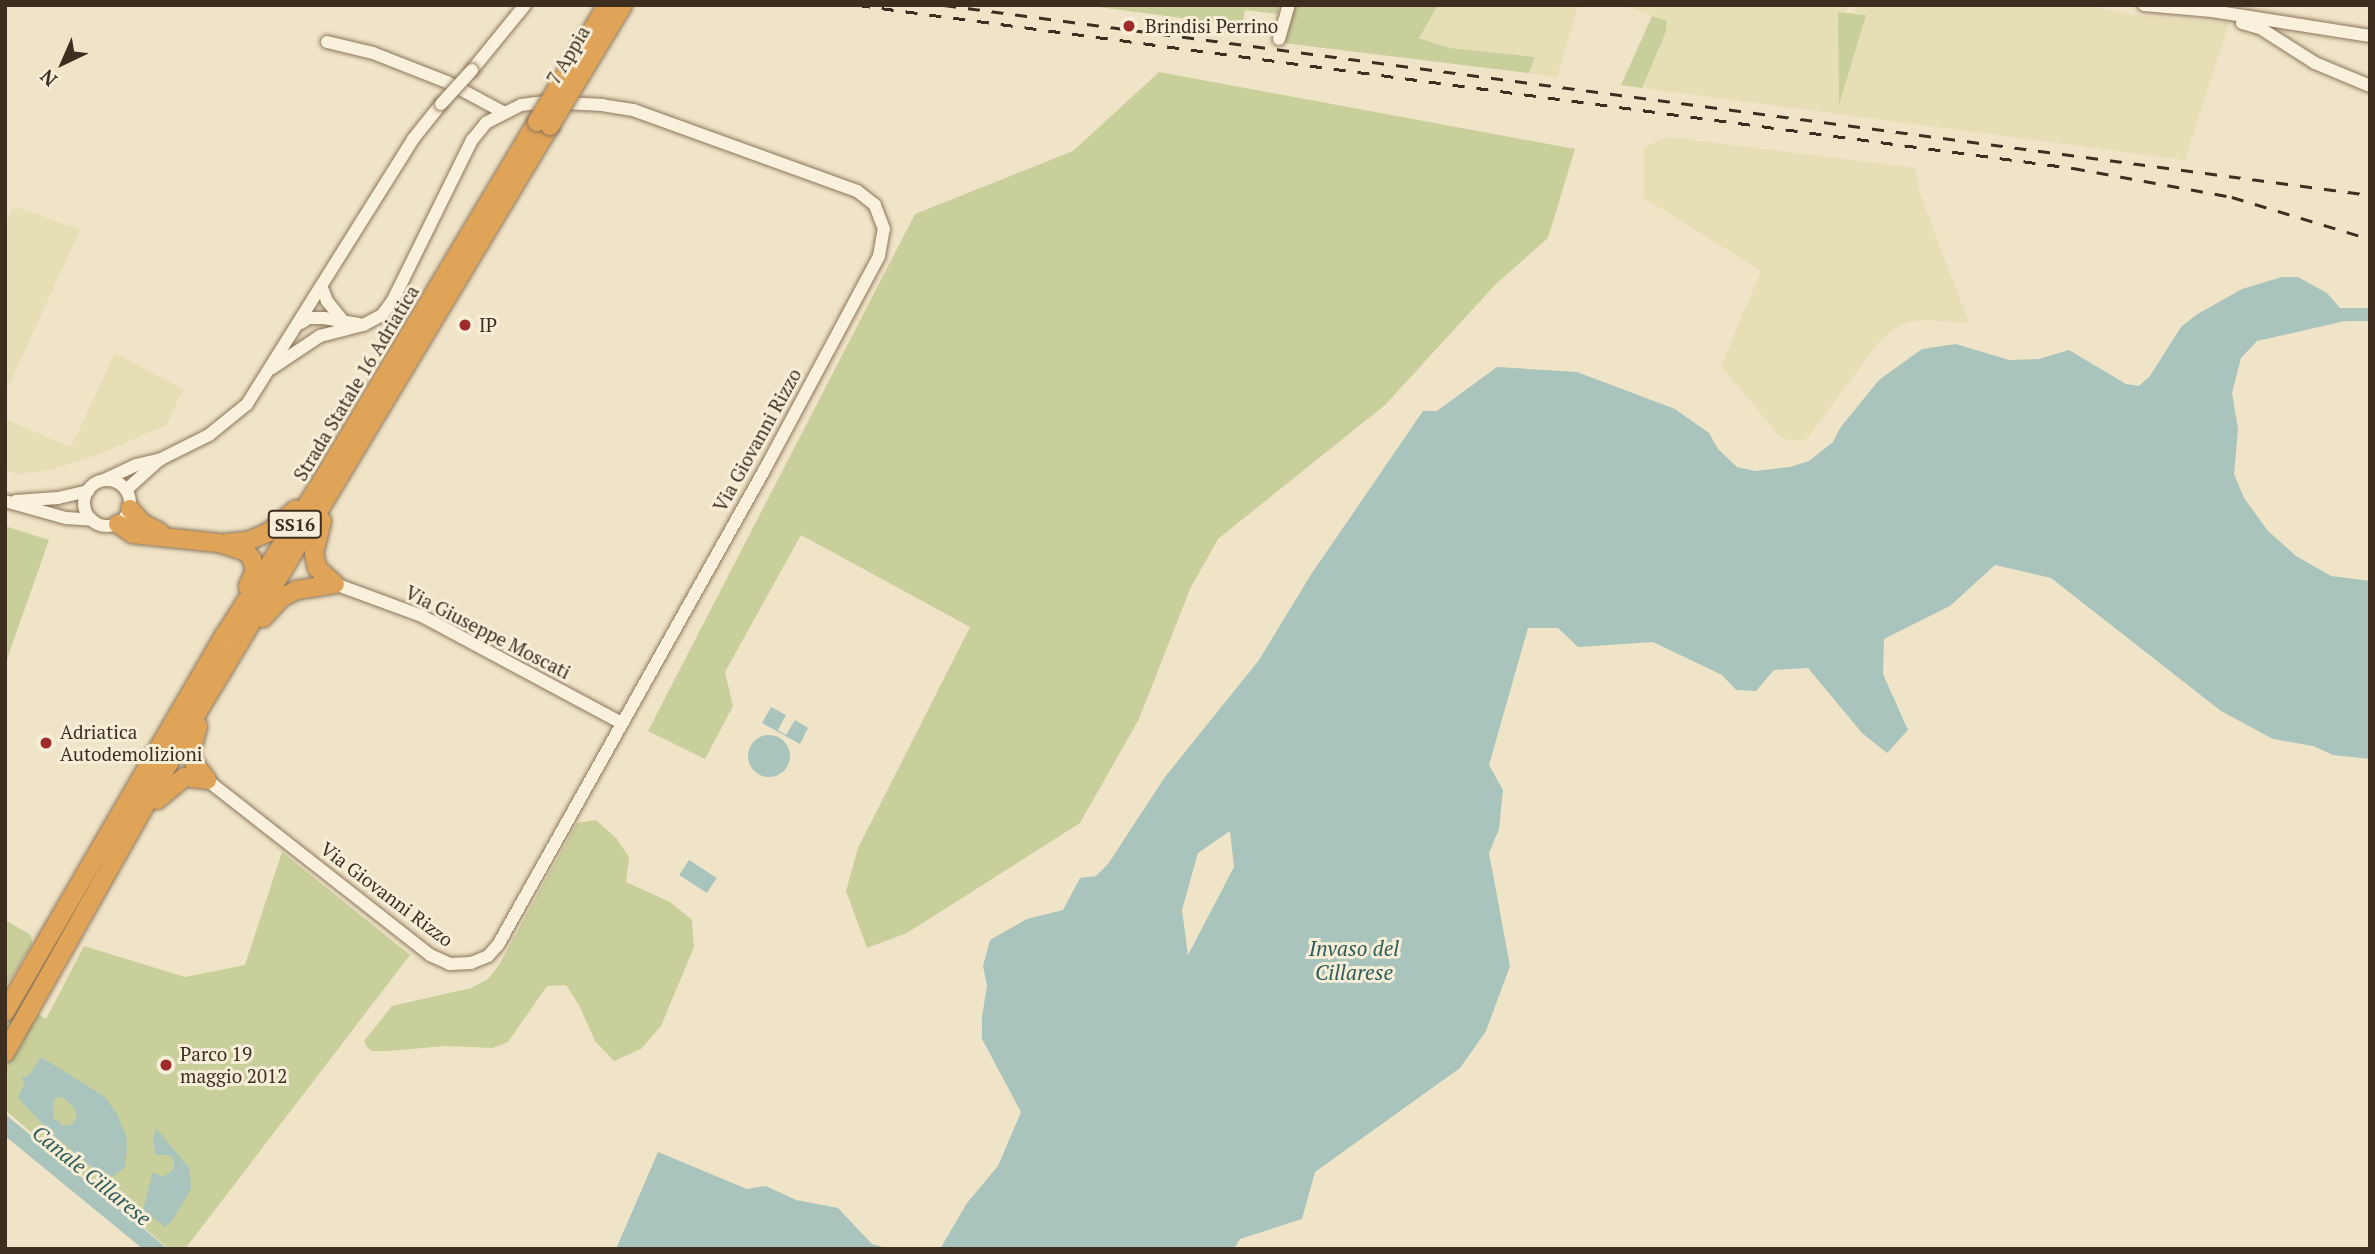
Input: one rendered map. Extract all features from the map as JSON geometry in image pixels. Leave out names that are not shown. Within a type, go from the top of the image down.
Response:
[{"type":"highway","name":"Strada Statale 16 Adriatica","points":[[5,1012],[328,484],[543,124],[607,5]]},
{"type":"highway","name":"7 Appia","points":[[543,124],[623,5]]},
{"type":"highway","points":[[219,543],[248,541],[269,533],[328,484]]},
{"type":"highway","points":[[328,484],[314,553],[317,568],[335,584]]},
{"type":"highway","points":[[130,509],[142,523],[166,536]]},
{"type":"highway","points":[[118,524],[133,534],[219,543],[246,552],[252,558],[255,571],[233,637]]},
{"type":"highway","points":[[233,637],[282,598],[297,590],[335,584]]},
{"type":"highway","name":"Strada Statale 16 Adriatica","points":[[5,1053],[206,698],[233,637]]},
{"type":"highway","points":[[206,698],[191,752],[195,764],[207,780]]},
{"type":"highway","points":[[131,833],[173,783],[184,777],[207,780]]},
{"type":"street","points":[[5,501],[58,498],[88,491],[136,466],[161,459],[209,435],[247,404],[301,323],[413,139],[526,5]]},
{"type":"street","points":[[1279,39],[1289,5]]},
{"type":"street","points":[[2144,5],[2212,11],[2370,36]]},
{"type":"street","points":[[2212,11],[2217,15],[2260,28],[2315,63],[2370,86]]},
{"type":"street","points":[[327,42],[373,53],[447,82],[503,112]]},
{"type":"street","name":"Via Giovanni Rizzo","points":[[207,780],[430,955],[450,964],[471,963],[488,956],[498,944],[838,334],[878,256],[884,229],[875,205],[857,191],[633,110],[603,105],[545,102],[521,105],[486,123],[471,140],[393,299],[382,315],[363,325],[330,333],[272,368]]},
{"type":"street","points":[[322,288],[327,301],[343,321]]},
{"type":"street","points":[[301,323],[309,318],[363,325]]},
{"type":"street","points":[[301,323],[309,330],[330,333]]},
{"type":"street","points":[[126,490],[161,459]]},
{"type":"street","points":[[88,491],[84,506],[92,520],[101,526],[118,524],[130,509],[126,490],[116,482],[104,481]]},
{"type":"street","points":[[5,501],[66,518],[92,520]]},
{"type":"street","name":"Via Giuseppe Moscati","points":[[335,584],[422,616],[620,722]]},
{"type":"shaded area","points":[[1438,5],[1578,5],[1557,78],[1529,73],[1534,57],[1450,48],[1419,37]]},
{"type":"shaded area","points":[[1624,5],[1847,5],[1846,12],[1838,13],[1840,102],[1865,15],[1855,12],[1856,5],[2086,5],[2134,15],[2229,23],[2185,160],[1642,88],[1666,32],[1667,22]]},
{"type":"shaded area","points":[[1669,137],[1915,168],[1919,191],[1969,323],[1923,320],[1905,323],[1894,329],[1879,342],[1807,439],[1793,441],[1781,438],[1721,366],[1761,271],[1644,198],[1644,147]]},
{"type":"shaded area","points":[[14,206],[80,230],[5,394],[5,225]]},
{"type":"shaded area","points":[[115,353],[183,389],[167,425],[94,456],[50,470],[18,474],[5,471],[7,420],[71,447]]},
{"type":"green space","points":[[1083,5],[1280,5],[1278,14],[1245,10],[1242,26]]},
{"type":"green space","points":[[1295,5],[1438,5],[1419,38],[1450,48],[1535,57],[1529,73],[1283,43]]},
{"type":"green space","points":[[1838,12],[1866,15],[1839,105]]},
{"type":"green space","points":[[1652,16],[1667,21],[1666,32],[1642,88],[1621,85]]},
{"type":"green space","points":[[1159,72],[1575,149],[1548,238],[1495,285],[1385,405],[1218,539],[1190,589],[1139,719],[1080,823],[907,933],[867,948],[846,891],[858,848],[970,627],[801,535],[725,672],[733,706],[705,759],[648,731],[915,214],[1073,151]]},
{"type":"green space","points":[[5,526],[49,540],[5,665]]},
{"type":"green space","points":[[596,820],[617,839],[629,857],[626,882],[670,902],[692,920],[694,947],[661,1026],[641,1049],[614,1061],[595,1041],[579,1005],[566,985],[547,986],[508,1042],[493,1048],[446,1046],[372,1051],[367,1047],[364,1041],[392,1006],[471,988],[488,979],[499,965],[577,823]]},
{"type":"green space","name":"Parco 19 maggio 2012","points":[[282,852],[410,955],[185,1249],[169,1249],[5,1110],[5,993],[46,1019],[84,946],[185,977],[245,965]]},
{"type":"green space","points":[[5,920],[31,935],[32,944],[5,988]]},
{"type":"water","name":"Invaso del Cillarese","points":[[2282,277],[2298,277],[2327,293],[2340,308],[2370,308],[2370,321],[2345,321],[2257,341],[2241,358],[2232,393],[2238,429],[2234,474],[2244,498],[2268,531],[2296,556],[2331,576],[2370,581],[2370,759],[2333,755],[2313,746],[2273,739],[2221,711],[2051,578],[1995,565],[1950,606],[1884,639],[1883,674],[1908,730],[1887,753],[1862,733],[1808,668],[1774,670],[1756,691],[1736,690],[1722,675],[1653,642],[1578,647],[1558,628],[1528,628],[1489,765],[1503,790],[1499,829],[1489,853],[1510,966],[1486,1031],[1460,1068],[1315,1172],[1302,1219],[1240,1239],[1234,1249],[940,1249],[967,1203],[998,1166],[1021,1112],[982,1039],[987,986],[983,966],[990,940],[1027,919],[1063,910],[1080,878],[1096,876],[1108,864],[1165,777],[1259,660],[1310,576],[1423,411],[1437,411],[1497,367],[1577,372],[1675,409],[1709,433],[1718,449],[1737,467],[1755,471],[1790,467],[1809,461],[1833,442],[1840,428],[1879,380],[1922,349],[1956,344],[2009,360],[2039,359],[2069,350],[2126,384],[2139,386],[2150,376],[2181,327],[2196,315],[2242,289]],"holes":[[[1230,831],[1234,867],[1188,955],[1182,910],[1198,853]]]},
{"type":"water","points":[[771,707],[786,715],[778,730],[786,735],[795,720],[808,728],[800,744],[762,723]]},
{"type":"water","points":[[769,735],[784,741],[790,756],[784,771],[769,777],[754,771],[748,756],[754,741]]},
{"type":"water","points":[[689,860],[717,878],[707,893],[679,875]]},
{"type":"water","points":[[41,1057],[104,1096],[117,1114],[126,1135],[125,1167],[114,1176],[101,1174],[51,1133],[18,1098],[25,1082],[21,1078],[28,1076]],"holes":[[[63,1097],[74,1108],[77,1116],[73,1124],[63,1126],[54,1118],[55,1098]]]},
{"type":"water","points":[[5,1114],[168,1249],[143,1249],[5,1136]]},
{"type":"water","points":[[156,1128],[190,1169],[191,1189],[172,1221],[165,1227],[143,1210],[153,1172],[163,1177],[174,1169],[174,1160],[168,1155],[156,1155],[153,1141]]},
{"type":"water","points":[[658,1152],[747,1189],[766,1186],[796,1200],[838,1208],[872,1244],[890,1249],[616,1249]]},
{"type":"railway","points":[[858,5],[2073,168],[2232,197],[2370,239]]},
{"type":"railway","points":[[944,5],[2370,195]]},
{"type":"place","name":"Brindisi Perrino","points":[[1129,26]]},
{"type":"place","name":"IP","points":[[465,325]]},
{"type":"place","name":"Adriatica Autodemolizioni","points":[[46,743]]},
{"type":"place","name":"Parco 19 maggio 2012","points":[[166,1065]]},
{"type":"water label","name":"Canale Cillarese","points":[[92,1175]]}]
